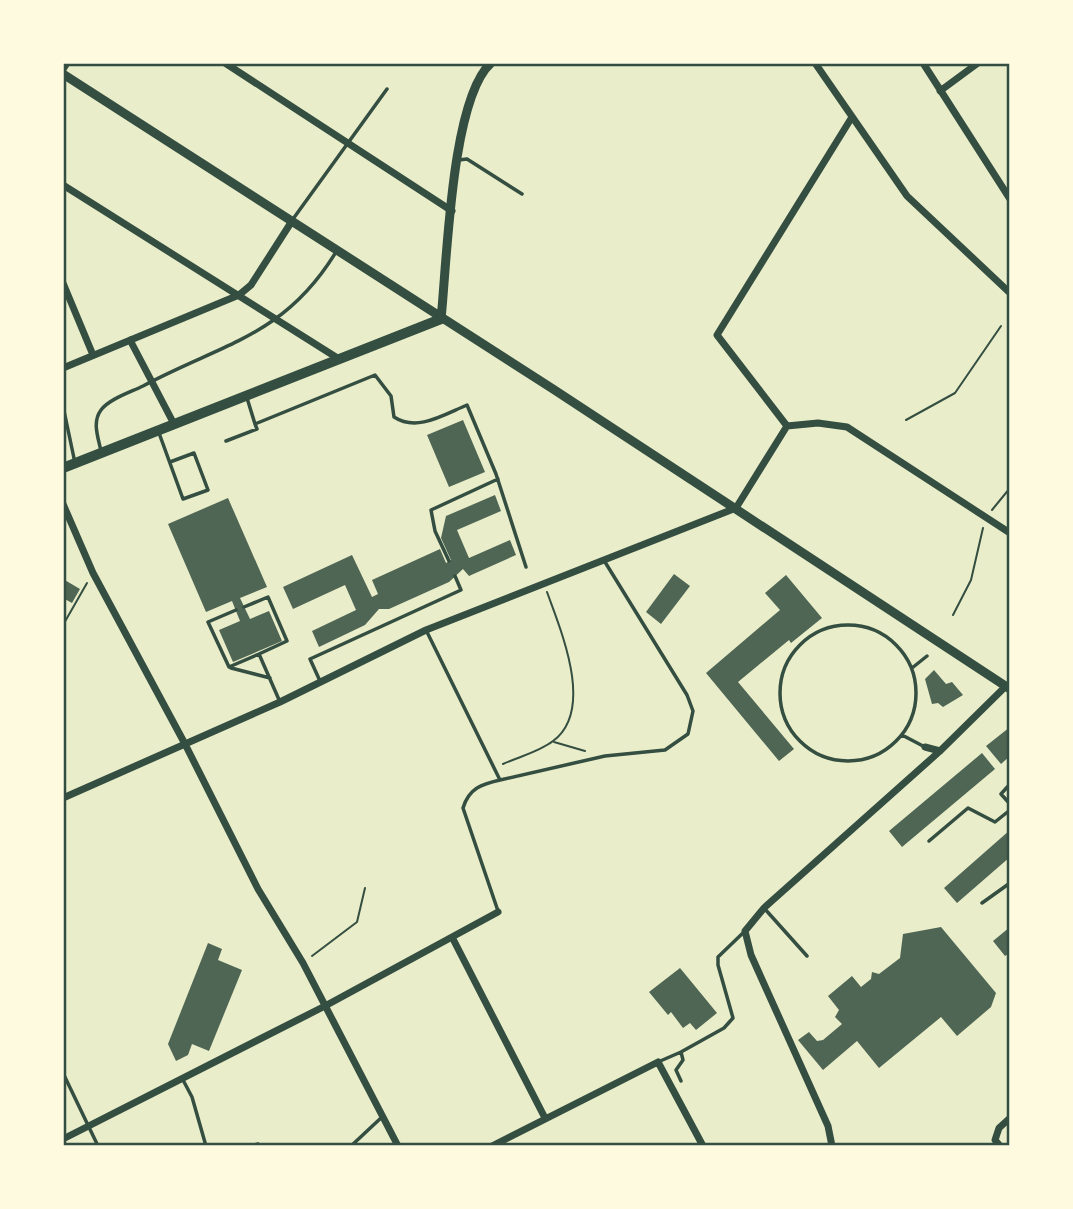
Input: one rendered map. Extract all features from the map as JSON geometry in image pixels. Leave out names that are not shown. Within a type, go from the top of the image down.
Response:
[{"type":"main road","points":[[63,468],[441,319]]},
{"type":"street","points":[[63,69],[67,63]]},
{"type":"street","points":[[225,63],[452,211]]},
{"type":"street","points":[[441,319],[457,160],[474,92],[491,63]]},
{"type":"street","points":[[815,63],[907,195],[1010,293]]},
{"type":"street","points":[[923,63],[1010,199]]},
{"type":"street","points":[[940,91],[978,63]]},
{"type":"street","points":[[63,74],[736,508],[1008,687],[764,908],[745,931],[751,955],[828,1126],[832,1146]]},
{"type":"street","points":[[787,426],[717,335],[852,117]]},
{"type":"street","points":[[63,185],[278,318],[339,359]]},
{"type":"street","points":[[63,368],[239,295],[251,285],[292,221]]},
{"type":"street","points":[[63,283],[93,355]]},
{"type":"street","points":[[130,340],[174,424]]},
{"type":"street","points":[[787,426],[818,423],[847,427],[1010,533]]},
{"type":"street","points":[[63,798],[281,702],[426,630],[605,562],[736,508],[787,426]]},
{"type":"street","points":[[63,504],[93,573],[185,744],[258,889],[303,963],[398,1146]]},
{"type":"street","points":[[925,747],[940,751]]},
{"type":"street","points":[[63,1139],[325,1006],[498,912]]},
{"type":"street","points":[[452,937],[545,1118]]},
{"type":"street","points":[[492,1146],[658,1062],[702,1146]]},
{"type":"street","points":[[995,1144],[999,1128],[1010,1118]]},
{"type":"lane","points":[[292,221],[387,89]]},
{"type":"lane","points":[[457,160],[467,159],[523,194]]},
{"type":"lane","points":[[101,453],[96,419],[102,408],[153,381],[247,339],[278,318],[323,273],[337,251]]},
{"type":"lane","points":[[255,424],[375,375],[391,396],[394,417],[406,425],[419,424],[467,405],[498,479],[526,567]]},
{"type":"lane","points":[[226,441],[257,429],[246,396]]},
{"type":"lane","points":[[63,406],[75,464]]},
{"type":"lane","points":[[158,431],[184,499],[208,490],[194,453],[170,462]]},
{"type":"lane","points":[[449,561],[435,531],[431,510],[498,479]]},
{"type":"lane","points":[[498,912],[463,808],[466,798],[480,785],[605,756],[649,753],[677,744],[688,734],[693,710],[687,695],[605,562]]},
{"type":"lane","points":[[321,682],[310,659],[461,590],[455,576]]},
{"type":"lane","points":[[229,667],[288,641],[268,597],[244,607]]},
{"type":"lane","points":[[236,610],[208,622],[229,667],[270,678]]},
{"type":"lane","points":[[846,624],[868,627],[888,637],[904,652],[912,668],[916,694],[912,716],[902,735],[884,751],[863,760],[840,761],[818,754],[799,741],[786,722],[779,700],[781,677],[790,656],[805,639],[825,628],[846,624]]},
{"type":"lane","points":[[426,630],[500,780]]},
{"type":"lane","points":[[259,654],[281,702]]},
{"type":"lane","points":[[912,668],[927,656]]},
{"type":"lane","points":[[902,735],[925,747]]},
{"type":"lane","points":[[1010,784],[1001,794],[1010,804]]},
{"type":"lane","points":[[929,841],[968,808],[995,822],[1010,810]]},
{"type":"lane","points":[[982,903],[1010,883]]},
{"type":"lane","points":[[764,908],[807,956]]},
{"type":"lane","points":[[658,1062],[724,1028],[733,1018],[718,957],[745,931]]},
{"type":"lane","points":[[681,1052],[683,1060],[676,1070],[681,1081]]},
{"type":"lane","points":[[63,1073],[98,1146]]},
{"type":"lane","points":[[183,1080],[192,1097],[206,1146]]},
{"type":"lane","points":[[351,1146],[382,1117]]},
{"type":"lane","points":[[251,1146],[258,1144]]},
{"type":"path","points":[[906,420],[955,394],[1001,326]]},
{"type":"path","points":[[953,615],[971,580],[987,518],[1010,488]]},
{"type":"path","points":[[63,625],[93,573]]},
{"type":"path","points":[[495,768],[553,742],[570,723],[573,676],[544,585]]},
{"type":"path","points":[[553,742],[605,756]]},
{"type":"path","points":[[303,963],[357,922],[365,888]]},
{"type":"building","points":[[463,420],[485,472],[449,487],[427,435]]},
{"type":"building","points":[[495,495],[501,511],[457,530],[469,558],[510,540],[516,555],[469,576],[463,569],[449,582],[389,609],[379,609],[365,625],[319,647],[312,631],[356,610],[345,585],[293,609],[283,587],[352,555],[372,597],[378,594],[372,580],[440,549],[446,563],[451,560],[441,538],[446,516]]},
{"type":"building","points":[[228,498],[267,587],[240,598],[250,619],[269,611],[282,641],[233,662],[219,630],[240,621],[232,601],[206,612],[168,524]]},
{"type":"building","points":[[674,574],[690,586],[661,624],[646,612]]},
{"type":"building","points":[[786,575],[822,618],[791,643],[789,640],[738,682],[794,749],[779,761],[706,673],[780,610],[765,593]]},
{"type":"building","points":[[63,579],[80,589],[72,603],[63,598]]},
{"type":"building","points":[[934,670],[946,684],[952,682],[963,695],[943,707],[938,703],[932,704],[925,679]]},
{"type":"building","points":[[1010,727],[1010,756],[1001,764],[986,746]]},
{"type":"building","points":[[982,753],[995,769],[902,847],[889,831]]},
{"type":"building","points":[[1010,830],[1010,857],[957,903],[944,888]]},
{"type":"building","points":[[941,927],[996,993],[991,1007],[957,1036],[941,1017],[879,1068],[857,1041],[823,1070],[798,1040],[809,1032],[817,1041],[823,1040],[842,1024],[835,1017],[839,1010],[828,996],[852,976],[861,987],[871,979],[872,972],[879,974],[900,958],[903,934]]},
{"type":"building","points":[[1010,927],[1010,953],[1005,956],[993,941]]},
{"type":"building","points":[[208,943],[222,949],[218,960],[242,970],[209,1051],[192,1044],[188,1055],[176,1061],[168,1044]]},
{"type":"building","points":[[680,968],[717,1013],[696,1030],[690,1023],[683,1028],[671,1012],[668,1015],[649,992]]}]
